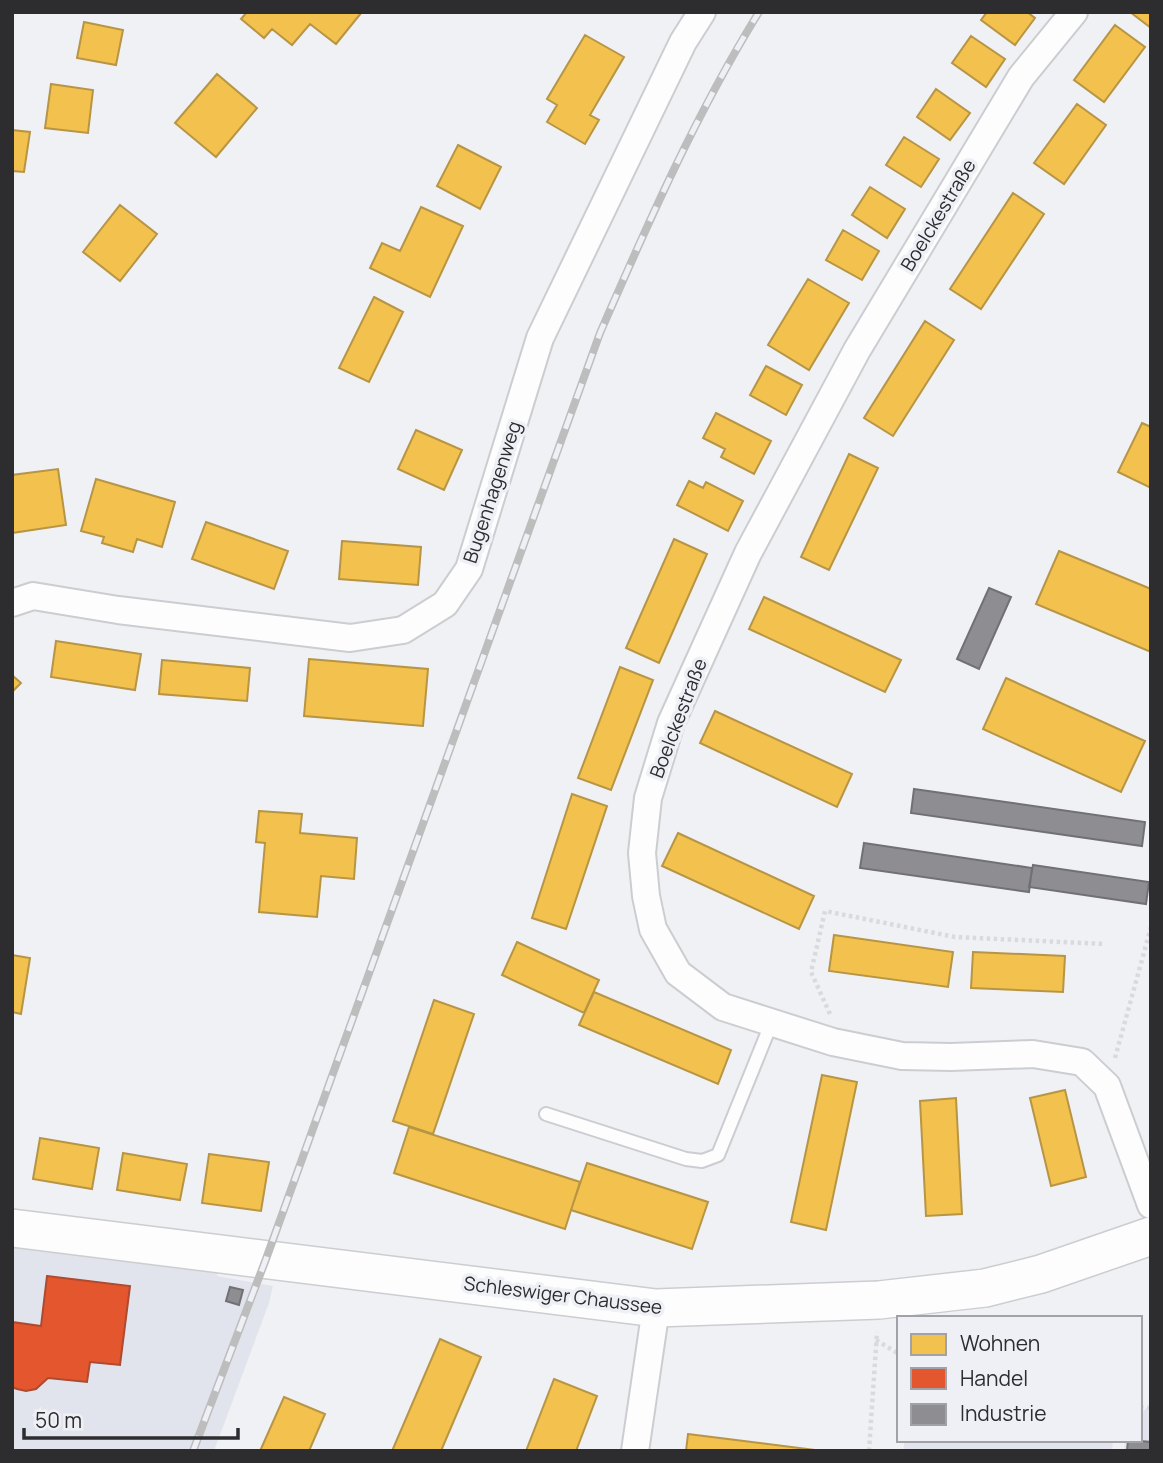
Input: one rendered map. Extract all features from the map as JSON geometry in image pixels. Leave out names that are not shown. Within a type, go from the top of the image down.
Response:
[{"type":"main road","name":"Schleswiger Chaussee","points":[[12,1228],[656,1308],[879,1300],[985,1288],[1041,1274],[1151,1236]]},
{"type":"street","name":"Bugenhagenweg","points":[[12,603],[33,596],[118,610],[350,638],[403,630],[445,604],[469,569],[540,338],[683,42],[702,12]]},
{"type":"street","name":"Boelckestraße","points":[[1074,12],[1021,78],[857,350],[748,552],[671,723],[648,798],[642,852],[646,896],[653,929],[678,973],[723,1007],[833,1042],[902,1056],[951,1058],[1033,1054],[1066,1057],[1082,1062],[1107,1086],[1151,1205]]},
{"type":"street","points":[[635,1451],[656,1308]]},
{"type":"lane","points":[[546,1114],[686,1159],[702,1161],[718,1155],[771,1024]]},
{"type":"path","points":[[833,1042],[832,1018],[811,972],[825,911],[956,937],[1105,944]]},
{"type":"path","points":[[1107,1086],[1151,927]]},
{"type":"path","points":[[869,1451],[879,1300]]},
{"type":"path","points":[[876,1340],[897,1353]]},
{"type":"shaded area","points":[[12,1228],[223,1254],[217,1276],[273,1286],[214,1451],[12,1451]]},
{"type":"shaded area","points":[[1151,1404],[1151,1451],[1124,1451],[1125,1442],[1142,1442],[1142,1412]]},
{"type":"shaded area","points":[[905,1442],[1113,1442],[1112,1451],[903,1451]]},
{"type":"building: Wohnen","points":[[247,12],[362,12],[336,44],[310,24],[292,45],[272,29],[264,38],[241,19]]},
{"type":"building: Wohnen","points":[[987,12],[1027,12],[1035,18],[1015,45],[981,20]]},
{"type":"building: Wohnen","points":[[1130,12],[1151,12],[1151,28]]},
{"type":"building: Wohnen","points":[[84,22],[123,30],[116,65],[77,58]]},
{"type":"building: Wohnen","points":[[1115,25],[1145,47],[1104,102],[1074,80]]},
{"type":"building: Wohnen","points":[[585,35],[624,57],[590,115],[599,120],[585,144],[547,122],[557,105],[547,99]]},
{"type":"building: Wohnen","points":[[971,36],[1005,59],[986,87],[952,63]]},
{"type":"building: Wohnen","points":[[217,74],[257,108],[216,157],[175,123]]},
{"type":"building: Wohnen","points":[[51,84],[93,90],[88,133],[45,128]]},
{"type":"building: Wohnen","points":[[936,89],[970,113],[950,140],[917,117]]},
{"type":"building: Wohnen","points":[[1077,104],[1106,125],[1064,184],[1034,163]]},
{"type":"building: Wohnen","points":[[12,130],[30,132],[24,172],[12,171]]},
{"type":"building: Wohnen","points":[[904,137],[939,159],[921,187],[886,165]]},
{"type":"building: Wohnen","points":[[458,145],[501,167],[480,209],[437,186]]},
{"type":"building: Wohnen","points":[[870,187],[905,209],[887,238],[852,215]]},
{"type":"building: Wohnen","points":[[1013,193],[1044,214],[981,309],[950,289]]},
{"type":"building: Wohnen","points":[[120,205],[157,234],[120,281],[83,252]]},
{"type":"building: Wohnen","points":[[421,207],[463,226],[430,297],[370,268],[382,243],[400,251]]},
{"type":"building: Wohnen","points":[[843,230],[879,251],[862,280],[826,260]]},
{"type":"building: Wohnen","points":[[808,279],[849,303],[809,370],[768,345]]},
{"type":"building: Wohnen","points":[[374,297],[403,312],[369,382],[339,368]]},
{"type":"building: Wohnen","points":[[925,321],[954,340],[893,436],[864,418]]},
{"type":"building: Wohnen","points":[[766,366],[802,385],[786,415],[750,395]]},
{"type":"building: Wohnen","points":[[716,413],[771,441],[754,474],[721,457],[725,449],[703,438]]},
{"type":"building: Wohnen","points":[[1142,423],[1151,427],[1151,488],[1118,472]]},
{"type":"building: Wohnen","points":[[416,430],[462,450],[444,490],[398,469]]},
{"type":"building: Wohnen","points":[[849,454],[878,468],[829,570],[801,557]]},
{"type":"building: Wohnen","points":[[58,469],[66,525],[12,533],[12,475]]},
{"type":"building: Wohnen","points":[[96,479],[175,502],[162,547],[137,539],[133,552],[102,543],[104,537],[81,531]]},
{"type":"building: Wohnen","points":[[689,481],[703,488],[706,482],[743,501],[728,531],[677,505]]},
{"type":"building: Wohnen","points":[[206,522],[288,551],[274,589],[192,559]]},
{"type":"building: Wohnen","points":[[674,539],[707,554],[659,663],[626,648]]},
{"type":"building: Wohnen","points":[[342,541],[421,547],[418,585],[339,579]]},
{"type":"building: Wohnen","points":[[1059,551],[1151,589],[1151,652],[1036,604]]},
{"type":"building: Wohnen","points":[[764,597],[901,660],[885,692],[749,629]]},
{"type":"building: Wohnen","points":[[56,641],[141,654],[135,690],[51,677]]},
{"type":"building: Wohnen","points":[[309,659],[428,669],[423,726],[304,716]]},
{"type":"building: Wohnen","points":[[162,660],[250,668],[247,701],[159,694]]},
{"type":"building: Wohnen","points":[[620,667],[653,680],[611,790],[578,778]]},
{"type":"building: Wohnen","points":[[12,675],[21,683],[12,692]]},
{"type":"building: Wohnen","points":[[1006,678],[1145,741],[1121,792],[983,729]]},
{"type":"building: Wohnen","points":[[715,711],[852,774],[837,807],[700,743]]},
{"type":"building: Wohnen","points":[[572,794],[607,806],[566,929],[532,918]]},
{"type":"building: Wohnen","points":[[259,811],[302,814],[300,833],[357,838],[354,879],[321,876],[317,917],[259,912],[265,843],[256,842]]},
{"type":"building: Wohnen","points":[[678,833],[814,896],[799,929],[662,866]]},
{"type":"building: Wohnen","points":[[834,935],[953,952],[948,987],[829,971]]},
{"type":"building: Wohnen","points":[[517,942],[599,980],[584,1013],[502,975]]},
{"type":"building: Wohnen","points":[[973,952],[1065,956],[1063,992],[971,988]]},
{"type":"building: Wohnen","points":[[12,955],[30,958],[21,1014],[12,1012]]},
{"type":"building: Wohnen","points":[[594,992],[731,1050],[718,1084],[579,1025]]},
{"type":"building: Wohnen","points":[[434,1000],[474,1014],[433,1134],[393,1121]]},
{"type":"building: Wohnen","points":[[822,1075],[857,1082],[826,1230],[791,1222]]},
{"type":"building: Wohnen","points":[[1065,1090],[1086,1177],[1051,1186],[1030,1098]]},
{"type":"building: Wohnen","points":[[956,1098],[962,1214],[926,1216],[920,1101]]},
{"type":"building: Wohnen","points":[[409,1127],[580,1182],[565,1229],[394,1173]]},
{"type":"building: Wohnen","points":[[40,1138],[99,1148],[92,1189],[33,1179]]},
{"type":"building: Wohnen","points":[[123,1153],[187,1164],[180,1200],[117,1190]]},
{"type":"building: Wohnen","points":[[209,1154],[269,1162],[261,1211],[202,1203]]},
{"type":"building: Wohnen","points":[[587,1163],[708,1202],[692,1249],[571,1210]]},
{"type":"building: Wohnen","points":[[440,1339],[481,1357],[441,1451],[392,1451]]},
{"type":"building: Wohnen","points":[[554,1379],[597,1396],[576,1451],[526,1451]]},
{"type":"building: Wohnen","points":[[284,1397],[325,1414],[309,1451],[260,1451]]},
{"type":"building: Wohnen","points":[[688,1434],[823,1451],[686,1451]]},
{"type":"building: Handel","points":[[47,1276],[130,1286],[120,1365],[90,1362],[87,1382],[48,1378],[36,1389],[17,1389],[12,1387],[12,1322],[41,1326]]},
{"type":"building: Industrie","points":[[989,588],[1011,597],[979,669],[957,659]]},
{"type":"building: Industrie","points":[[914,789],[1145,822],[1142,846],[911,813]]},
{"type":"building: Industrie","points":[[864,843],[1032,868],[1029,892],[860,868]]},
{"type":"building: Industrie","points":[[1033,865],[1149,882],[1146,904],[1029,887]]},
{"type":"building: Industrie","points":[[230,1287],[243,1290],[239,1305],[226,1301]]},
{"type":"building: Industrie","points":[[1128,1442],[1151,1442],[1151,1451],[1127,1451]]},
{"type":"railway","points":[[193,1451],[266,1259],[600,333],[694,129],[759,12]]}]
